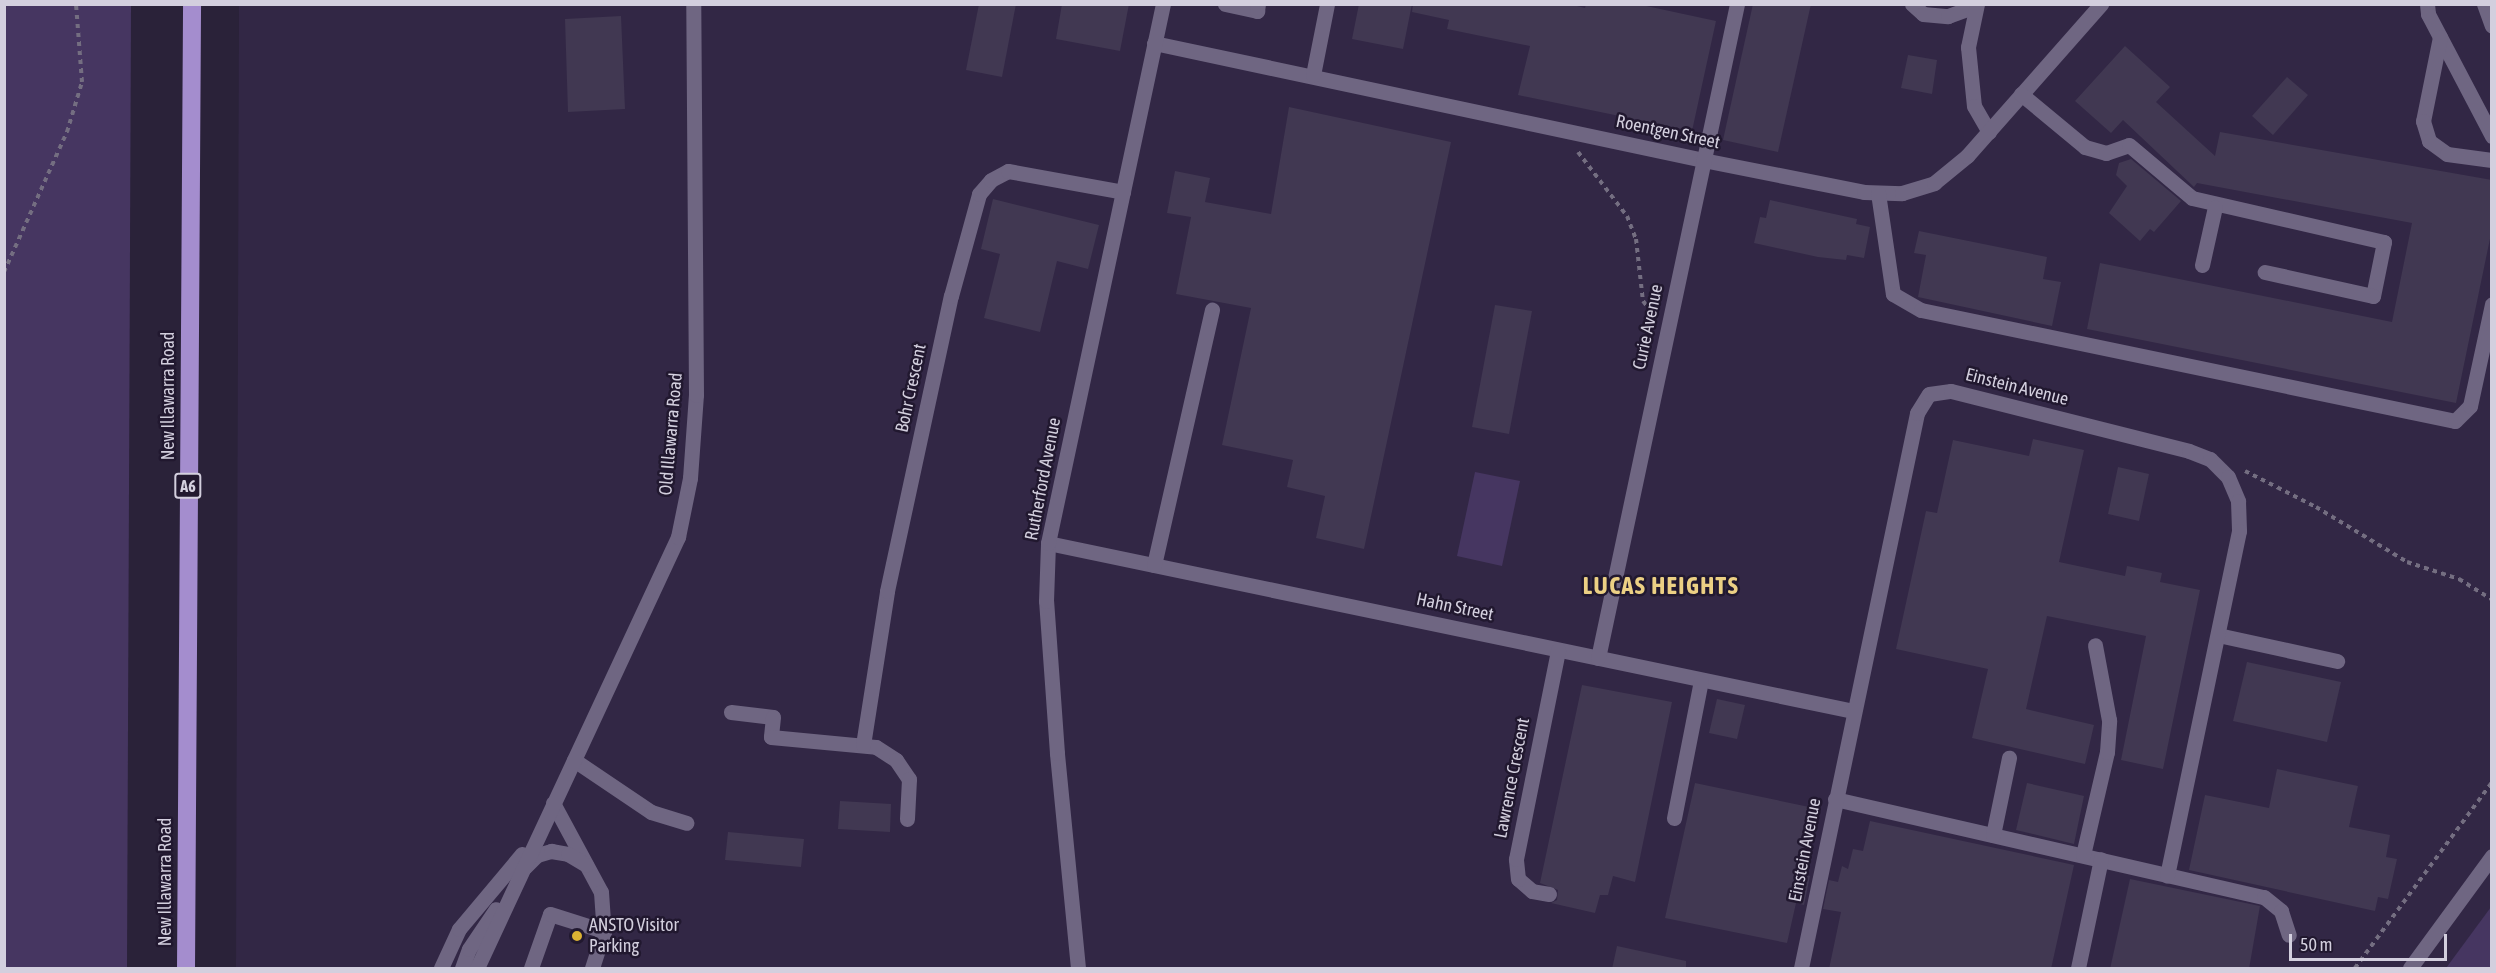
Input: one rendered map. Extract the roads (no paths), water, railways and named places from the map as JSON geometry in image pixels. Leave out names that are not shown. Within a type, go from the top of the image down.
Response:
[{"type":"highway","name":"New Illawarra Road","points":[[186,969],[192,4]]},
{"type":"lane","name":"Old Illawarra Road","points":[[537,835],[678,537],[690,478],[696,394],[693,4]]},
{"type":"lane","name":"Rutherford Avenue","points":[[1078,969],[1069,902],[1046,601],[1048,543],[1162,4]]},
{"type":"lane","points":[[1225,4],[1257,11],[1258,4]]},
{"type":"lane","points":[[1313,75],[1328,4]]},
{"type":"lane","name":"Curie Avenue","points":[[1598,658],[1737,4]]},
{"type":"lane","points":[[1912,4],[1923,14],[1948,16],[1976,5]]},
{"type":"lane","name":"Roentgen Street","points":[[1154,43],[1313,75],[1703,160],[1878,192],[1902,194],[1934,183],[1967,156],[2101,4]]},
{"type":"lane","points":[[2484,4],[2492,26]]},
{"type":"lane","points":[[1976,5],[1968,47],[1974,106],[1989,132]]},
{"type":"lane","points":[[2428,9],[2440,37],[2492,136]]},
{"type":"lane","points":[[2440,37],[2423,121],[2429,141],[2447,154],[2492,160]]},
{"type":"lane","points":[[2021,94],[2085,147],[2106,153],[2129,145],[2192,198],[2215,207],[2384,242],[2373,296],[2265,272]]},
{"type":"lane","name":"Bohr Crescent","points":[[863,745],[889,580],[951,296],[979,194],[991,180],[1008,171],[1123,192]]},
{"type":"lane","points":[[1878,192],[1893,294],[1921,310],[2455,421],[2470,406],[2492,304]]},
{"type":"lane","points":[[2202,265],[2215,207]]},
{"type":"lane","points":[[1154,565],[1212,310]]},
{"type":"lane","name":"Einstein Avenue","points":[[1801,969],[1852,711],[1917,413],[1929,394],[1951,391],[2210,459],[2228,477],[2238,501],[2239,521],[2218,635],[2167,876]]},
{"type":"lane","name":"Hahn Street","points":[[1048,543],[1852,711]]},
{"type":"lane","points":[[2218,635],[2337,661]]},
{"type":"lane","points":[[2083,855],[2107,752],[2109,720],[2095,645]]},
{"type":"lane","name":"Lawrence Crescent","points":[[1549,894],[1532,891],[1518,879],[1516,859],[1558,650]]},
{"type":"lane","points":[[1674,818],[1701,681]]},
{"type":"lane","points":[[731,712],[773,717],[771,737],[876,747],[896,759],[909,779],[907,819]]},
{"type":"lane","points":[[1993,835],[2009,758]]},
{"type":"lane","points":[[574,759],[651,812],[686,822]]},
{"type":"lane","points":[[1835,799],[2264,897],[2281,911],[2289,935]]},
{"type":"lane","points":[[553,803],[601,892],[604,931],[592,969]]},
{"type":"lane","points":[[477,969],[537,835]]},
{"type":"lane","points":[[441,965],[459,929],[537,835]]},
{"type":"lane","points":[[520,871],[537,855],[551,851],[568,854],[588,867]]},
{"type":"lane","points":[[2410,969],[2492,856]]},
{"type":"lane","points":[[2078,969],[2101,859]]},
{"type":"lane","points":[[462,969],[468,950],[488,918],[510,893]]},
{"type":"lane","points":[[531,969],[550,914],[604,931]]},
{"type":"place","name":"ANSTO Visitor Parking","points":[[577,936]]},
{"type":"district","name":"LUCAS HEIGHTS","points":[[1661,586]]}]
